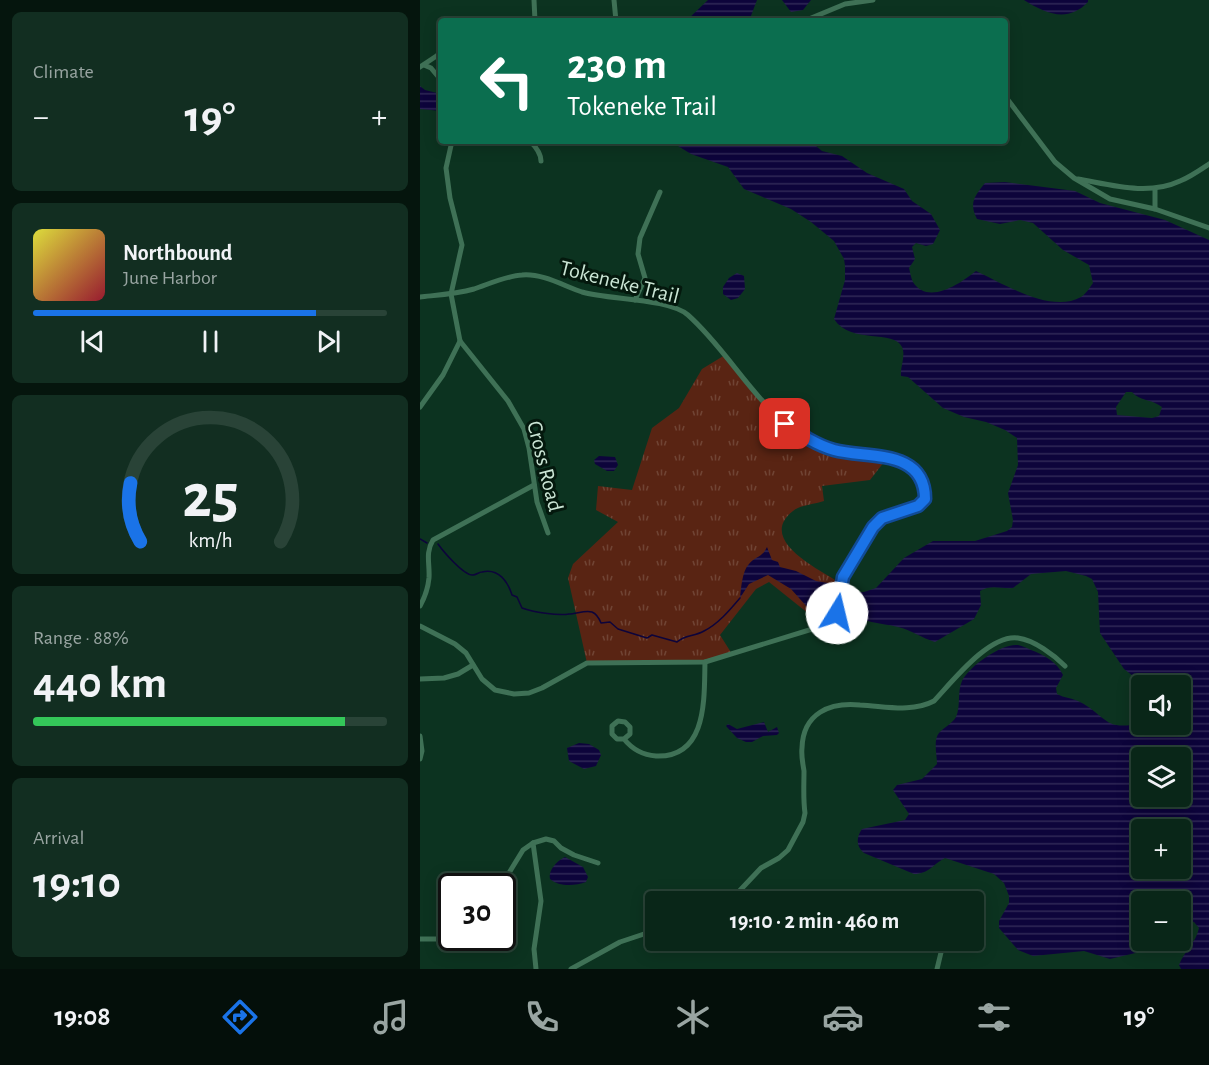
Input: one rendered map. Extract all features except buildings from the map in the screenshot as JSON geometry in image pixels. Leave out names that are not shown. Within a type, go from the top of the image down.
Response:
[{"type":"street","points":[[534,0],[535,18]]},
{"type":"street","points":[[614,0],[616,18]]},
{"type":"street","points":[[811,18],[845,4],[873,0]]},
{"type":"street","points":[[422,66],[438,55]]},
{"type":"street","points":[[422,66],[431,68],[438,76]]},
{"type":"street","points":[[1008,100],[1054,162],[1074,178],[1110,199],[1155,208],[1209,228]]},
{"type":"street","name":"Cross Road","points":[[451,144],[446,168],[450,198],[462,245],[451,294],[460,341],[508,401],[524,429],[539,509],[548,533]]},
{"type":"street","points":[[533,144],[541,161]]},
{"type":"street","points":[[1074,178],[1155,189],[1180,181],[1209,164]]},
{"type":"street","points":[[1155,189],[1155,208]]},
{"type":"street","points":[[635,300],[645,278],[638,254],[640,238],[660,192]]},
{"type":"street","name":"Tokeneke Trail","points":[[420,297],[451,294],[521,275],[536,276],[585,293],[680,309],[721,350],[785,424],[806,438],[832,450],[863,456],[888,457],[899,460],[915,470],[922,482],[925,499],[918,506],[882,518],[873,527],[843,577],[836,619],[829,625],[705,662]]},
{"type":"street","points":[[420,407],[443,375],[460,341]]},
{"type":"street","points":[[420,606],[426,596],[429,577],[428,548],[433,540],[534,485]]},
{"type":"street","points":[[420,626],[455,644],[466,653],[482,679],[495,690],[503,693],[529,693],[587,663],[705,662],[701,725],[686,747],[665,756],[653,756],[635,750],[624,739]]},
{"type":"street","points":[[739,891],[761,868],[789,850],[803,822],[805,813],[801,749],[808,726],[819,711],[843,705],[897,709],[928,704],[934,701],[980,653],[1010,638],[1030,642],[1057,658],[1065,666]]},
{"type":"street","points":[[420,679],[444,678],[458,674],[473,665]]},
{"type":"street","points":[[420,736],[422,751],[420,759]]},
{"type":"street","points":[[509,873],[523,850],[533,843],[546,839],[554,840],[561,848],[574,855],[598,862]]},
{"type":"street","points":[[533,843],[542,901],[534,949],[536,969]]},
{"type":"street","points":[[571,969],[620,942],[645,934]]},
{"type":"street","points":[[420,939],[438,939]]},
{"type":"street","points":[[937,969],[941,951]]},
{"type":"green space","points":[[725,355],[785,424],[832,450],[888,457],[870,480],[822,486],[824,501],[796,509],[784,522],[782,533],[786,543],[795,553],[842,584],[836,619],[809,614],[769,582],[756,589],[720,635],[732,654],[705,662],[587,663],[568,578],[573,564],[618,522],[596,510],[598,486],[632,490],[652,428],[679,408],[702,369]]},
{"type":"shaded area","points":[[708,0],[757,0],[750,18],[689,18]]},
{"type":"shaded area","points":[[782,0],[811,0],[803,10],[791,12]]},
{"type":"shaded area","points":[[1024,0],[1088,0],[1088,2],[1073,13],[1057,14],[1040,9]]},
{"type":"shaded area","points":[[420,86],[425,90],[438,93],[438,111],[420,109]]},
{"type":"shaded area","points":[[675,144],[814,144],[822,151],[842,156],[867,173],[904,189],[912,201],[931,214],[940,230],[933,244],[926,246],[916,243],[912,247],[915,259],[909,268],[913,282],[919,289],[927,292],[944,290],[976,271],[1028,295],[1056,302],[1081,297],[1093,283],[1089,265],[1063,250],[1033,223],[1020,220],[1000,224],[977,219],[973,204],[985,183],[1005,182],[1075,191],[1100,203],[1165,220],[1209,240],[1209,969],[1181,969],[1179,965],[1187,951],[1191,951],[1191,944],[1199,928],[1191,921],[1191,891],[1131,891],[1131,951],[1144,951],[1110,959],[1084,951],[1033,956],[1018,950],[999,928],[999,921],[1009,903],[1009,896],[1004,883],[994,874],[945,858],[927,871],[914,874],[864,853],[859,848],[858,839],[862,829],[905,820],[909,814],[893,790],[897,785],[922,779],[937,764],[937,736],[956,717],[962,681],[971,669],[995,652],[1011,645],[1018,645],[1045,657],[1058,667],[1063,675],[1056,688],[1057,694],[1080,702],[1113,724],[1131,725],[1131,735],[1191,735],[1191,675],[1132,675],[1124,669],[1100,633],[1098,592],[1092,579],[1066,571],[1031,574],[1013,588],[992,587],[980,591],[981,605],[974,619],[935,642],[903,628],[852,616],[846,613],[844,599],[837,598],[835,607],[829,612],[819,612],[808,608],[791,589],[768,575],[749,584],[740,598],[742,580],[747,567],[767,547],[772,560],[778,562],[780,567],[796,571],[816,581],[828,583],[837,588],[838,593],[864,592],[876,588],[904,558],[933,541],[975,541],[1007,531],[1012,527],[1013,520],[1008,493],[1018,465],[1017,438],[986,422],[964,417],[943,408],[908,377],[901,376],[903,350],[897,342],[861,335],[841,327],[834,319],[845,280],[845,266],[844,259],[834,241],[791,209],[744,189],[728,167],[691,154]],"holes":[[[1126,392],[1132,392],[1162,407],[1159,416],[1152,418],[1117,415],[1116,407]]]},
{"type":"shaded area","points":[[737,273],[744,276],[745,289],[738,298],[731,300],[723,294],[723,287],[729,278]]},
{"type":"shaded area","points":[[599,456],[615,457],[618,465],[614,471],[607,471],[595,464],[594,460]]},
{"type":"shaded area","points":[[764,722],[768,732],[777,727],[779,733],[763,736],[752,742],[737,738],[726,726],[728,724],[737,729]]},
{"type":"shaded area","points":[[579,743],[589,744],[599,750],[601,755],[596,766],[584,769],[569,761],[567,748]]},
{"type":"shaded area","points":[[565,857],[583,867],[588,877],[586,882],[567,885],[550,879],[550,872],[554,866]]},
{"type":"waterway","points":[[420,539],[427,543]]},
{"type":"waterway","points":[[438,544],[464,572],[474,575],[488,571],[502,577],[522,608],[559,614],[592,612],[598,616],[601,623],[610,622],[618,629],[647,638],[652,635],[677,642],[700,633],[719,621],[740,598]]},
{"type":"route","points":[[785,424],[812,441],[832,450],[899,460],[915,470],[925,491],[925,499],[918,506],[882,518],[873,527],[843,577],[837,613]]}]
